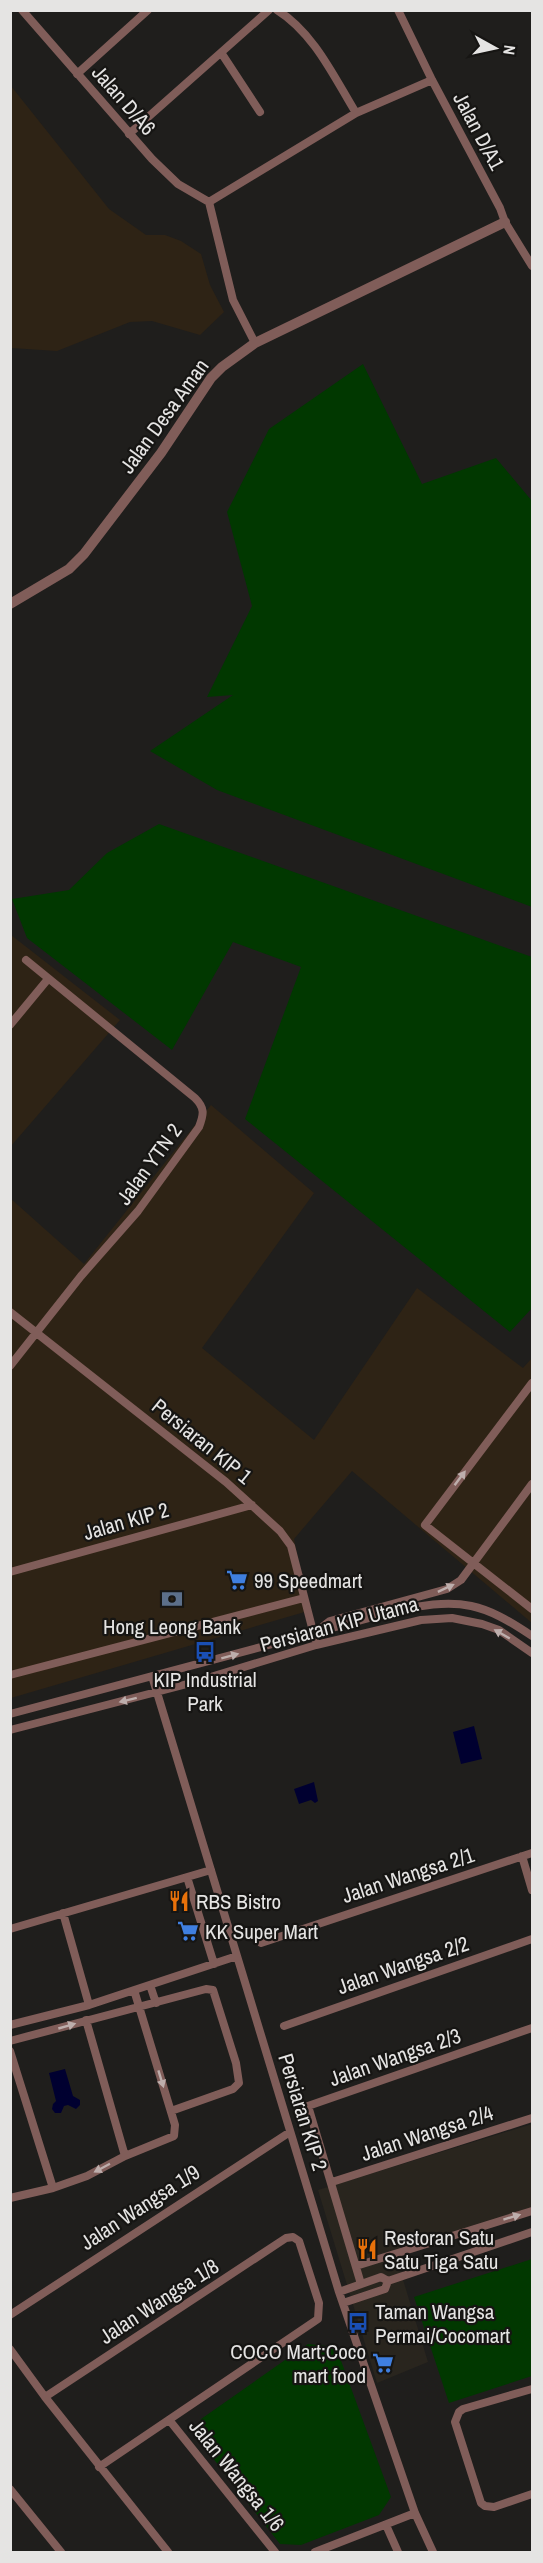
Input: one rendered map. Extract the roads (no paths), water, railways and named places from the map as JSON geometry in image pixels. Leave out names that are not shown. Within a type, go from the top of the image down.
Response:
[{"type":"street","name":"Jalan D/A6","points":[[22,10],[129,134],[178,184],[209,202]]},
{"type":"street","points":[[77,74],[148,10]]},
{"type":"street","points":[[129,134],[269,10]]},
{"type":"street","points":[[277,10],[302,30],[322,57],[356,113]]},
{"type":"street","name":"Jalan D/A1","points":[[398,10],[506,222],[532,266]]},
{"type":"street","points":[[222,54],[260,112]]},
{"type":"street","points":[[255,344],[233,300],[209,202],[356,113],[432,80]]},
{"type":"street","name":"Jalan Desa Aman","points":[[10,604],[69,569],[84,554],[161,453],[211,378],[222,367],[255,344],[506,222]]},
{"type":"street","name":"Jalan YTN 2","points":[[26,960],[195,1098],[202,1106],[203,1116],[199,1127],[138,1211],[81,1276],[37,1332]]},
{"type":"street","points":[[10,1025],[48,979]]},
{"type":"street","name":"Persiaran KIP 1","points":[[10,1312],[252,1505],[280,1531],[291,1546],[316,1645]]},
{"type":"street","points":[[10,1366],[37,1332]]},
{"type":"street","points":[[532,1383],[425,1525],[532,1609]]},
{"type":"street","points":[[314,1634],[330,1621],[447,1589],[461,1580],[532,1484]]},
{"type":"street","name":"Jalan KIP 2","points":[[10,1572],[252,1505]]},
{"type":"street","points":[[10,1675],[304,1598]]},
{"type":"street","name":"Persiaran KIP Utama","points":[[10,1714],[403,1609],[441,1603],[487,1609],[532,1636]]},
{"type":"street","points":[[452,1618],[454,1603]]},
{"type":"street","name":"Persiaran KIP Utama","points":[[10,1730],[157,1692],[316,1645],[421,1620],[452,1618],[469,1620],[499,1630],[532,1653]]},
{"type":"street","name":"Persiaran KIP 2","points":[[152,1676],[339,2292],[415,2513],[433,2553]]},
{"type":"street","name":"Jalan Wangsa 2/1","points":[[261,1943],[532,1852]]},
{"type":"street","points":[[522,1856],[532,1890]]},
{"type":"street","points":[[10,1929],[211,1870]]},
{"type":"street","points":[[187,1877],[214,1964]]},
{"type":"street","points":[[63,1913],[89,2005]]},
{"type":"street","name":"Jalan Wangsa 2/2","points":[[285,2026],[532,1939]]},
{"type":"street","points":[[10,2025],[89,2005],[237,1956]]},
{"type":"street","points":[[150,1985],[156,2003]]},
{"type":"street","points":[[10,2041],[206,1989],[213,1990],[239,2075],[239,2083],[233,2089],[171,2111]]},
{"type":"street","points":[[10,2198],[53,2188],[87,2176],[125,2156],[174,2136],[175,2125],[134,1990]]},
{"type":"street","points":[[86,2020],[125,2156]]},
{"type":"street","name":"Jalan Wangsa 2/3","points":[[361,2284],[308,2106],[532,2028]]},
{"type":"street","points":[[10,2051],[53,2188]]},
{"type":"street","name":"Jalan Wangsa 2/4","points":[[332,2182],[532,2118]]},
{"type":"street","name":"Jalan Wangsa 1/9","points":[[10,2315],[290,2132]]},
{"type":"street","points":[[356,2266],[532,2211]]},
{"type":"street","points":[[339,2292],[381,2277],[388,2281],[532,2232]]},
{"type":"street","name":"Jalan Wangsa 1/8","points":[[45,2397],[286,2238],[293,2237],[299,2241],[320,2303],[320,2315],[314,2322],[170,2421]]},
{"type":"street","points":[[343,2303],[385,2289],[388,2281]]},
{"type":"street","points":[[10,2349],[99,2467],[168,2553]]},
{"type":"street","points":[[532,2389],[463,2409],[454,2421],[485,2506],[494,2507],[532,2494]]},
{"type":"street","points":[[99,2467],[170,2421]]},
{"type":"street","name":"Jalan Wangsa 1/6","points":[[170,2421],[275,2553]]},
{"type":"street","points":[[10,2489],[61,2553]]},
{"type":"street","points":[[315,2553],[415,2513]]},
{"type":"street","points":[[386,2525],[398,2553]]},
{"type":"place","name":"99 Speedmart","points":[[237,1580]]},
{"type":"place","name":"Hong Leong Bank","points":[[172,1599]]},
{"type":"place","name":"KIP Industrial Park","points":[[205,1652]]},
{"type":"place","name":"RBS Bistro","points":[[179,1901]]},
{"type":"place","name":"KK Super Mart","points":[[188,1931]]},
{"type":"place","name":"Restoran Satu Satu Tiga Satu","points":[[367,2249]]},
{"type":"place","name":"Taman Wangsa Permai/Cocomart","points":[[358,2323]]},
{"type":"place","name":"COCO Mart;Coco mart food","points":[[383,2363]]}]
